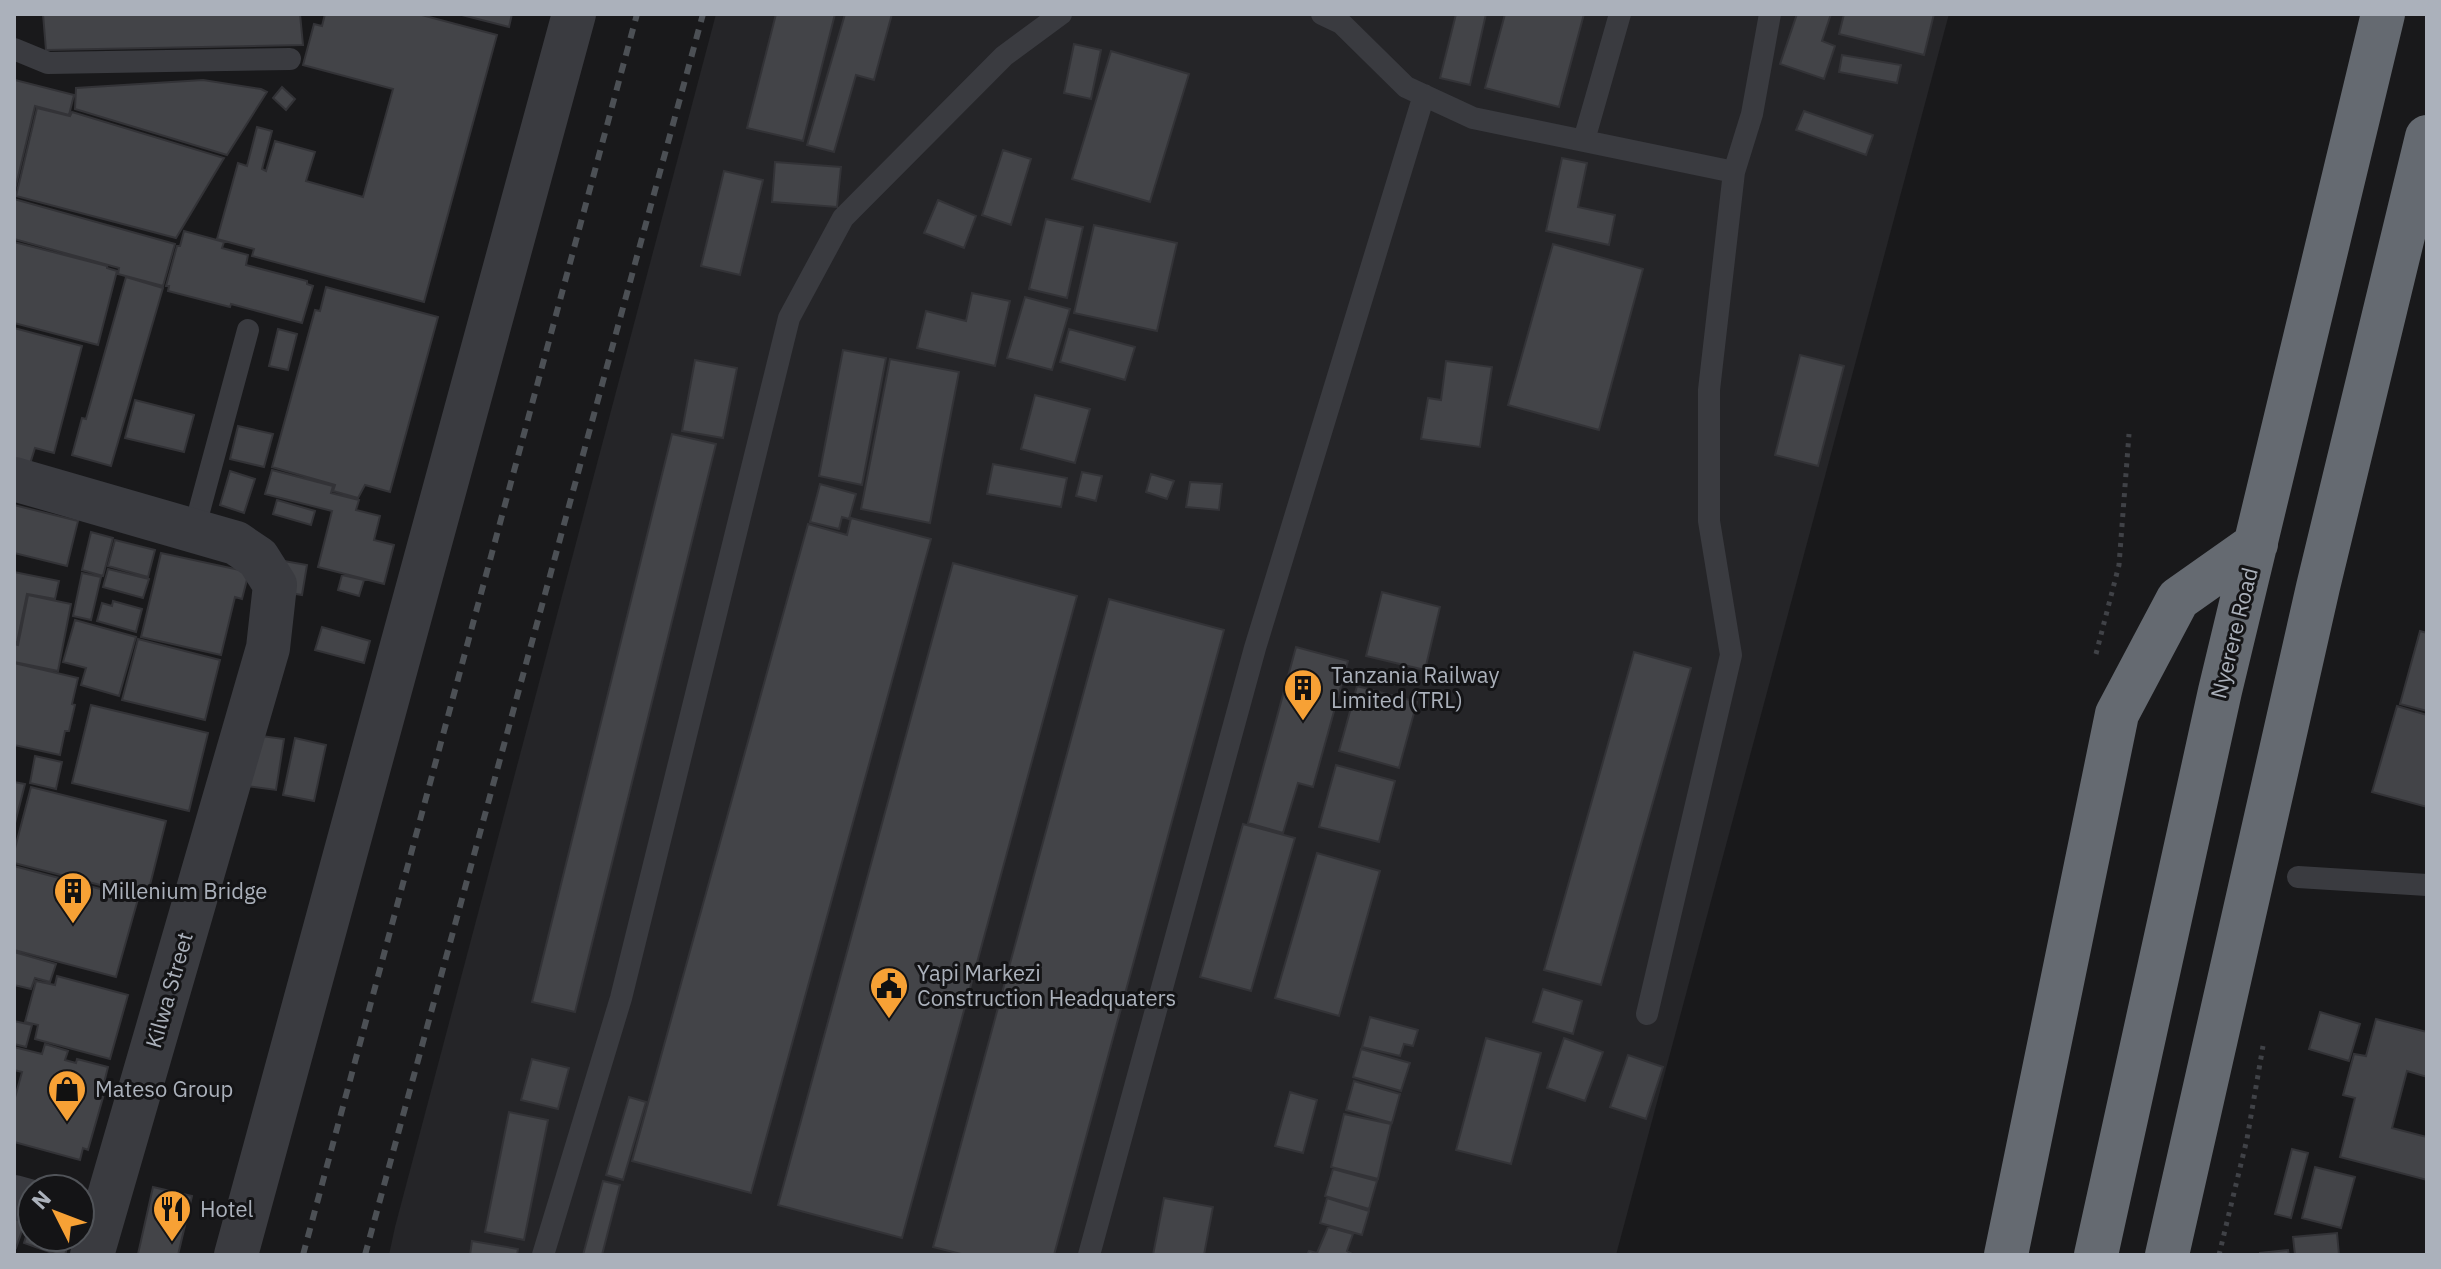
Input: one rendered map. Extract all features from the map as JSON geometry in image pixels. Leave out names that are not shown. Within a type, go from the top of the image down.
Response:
[{"type":"highway","name":"Nyerere Road","points":[[2096,1255],[2220,691],[2383,14]]},
{"type":"highway","points":[[2167,1255],[2318,587],[2427,137]]},
{"type":"highway","points":[[2006,1255],[2117,714],[2178,599],[2256,544]]},
{"type":"street","points":[[236,1255],[574,14]]},
{"type":"street","points":[[14,479],[194,530]]},
{"type":"street","name":"Kilwa Street","points":[[96,1216],[268,648],[275,585],[258,558],[236,543],[194,530]]},
{"type":"lane","points":[[543,1255],[621,998],[789,318],[843,218],[1004,56],[1061,14]]},
{"type":"lane","points":[[1322,14],[1341,23],[1406,87],[1473,118],[1734,172]]},
{"type":"lane","points":[[1584,140],[1620,14]]},
{"type":"lane","points":[[1647,1014],[1731,655],[1709,521],[1709,390],[1734,172],[1752,114],[1770,14]]},
{"type":"lane","points":[[14,49],[48,63],[290,59]]},
{"type":"lane","points":[[1089,1255],[1255,648],[1424,95]]},
{"type":"lane","points":[[194,530],[248,330]]},
{"type":"lane","points":[[2298,877],[2427,885]]},
{"type":"shaded area","name":"Tanzania Railway Limited (TRL)","points":[[716,14],[1949,14],[1616,1255],[389,1255]]},
{"type":"building","points":[[43,14],[300,14],[303,45],[46,50]]},
{"type":"building","points":[[325,14],[418,14],[497,35],[424,302],[252,256],[254,249],[217,239],[238,163],[247,166],[257,127],[272,131],[262,169],[266,171],[275,141],[315,152],[306,181],[363,197],[393,89],[303,65],[314,24],[322,26]]},
{"type":"building","points":[[458,14],[512,14],[509,27]]},
{"type":"building","points":[[776,14],[835,14],[803,141],[747,128]]},
{"type":"building","points":[[845,14],[892,14],[874,80],[856,75],[834,152],[807,145]]},
{"type":"building","points":[[1456,14],[1486,14],[1470,85],[1440,78]]},
{"type":"building","points":[[1505,14],[1584,14],[1559,107],[1485,88]]},
{"type":"building","points":[[1797,14],[1831,14],[1822,41],[1835,46],[1824,79],[1780,64]]},
{"type":"building","points":[[1844,14],[1934,14],[1924,55],[1839,34]]},
{"type":"building","points":[[1074,44],[1101,50],[1091,99],[1064,93]]},
{"type":"building","points":[[1111,51],[1189,74],[1150,202],[1072,179]]},
{"type":"building","points":[[1842,55],[1901,65],[1897,83],[1839,72]]},
{"type":"building","points":[[15,80],[74,95],[69,115],[35,106],[14,194]]},
{"type":"building","points":[[203,80],[267,92],[227,155],[75,109],[76,88]]},
{"type":"building","points":[[282,87],[295,99],[286,110],[273,98]]},
{"type":"building","points":[[37,108],[70,116],[72,112],[224,158],[176,238],[16,196]]},
{"type":"building","points":[[1804,111],[1873,135],[1866,155],[1796,130]]},
{"type":"building","points":[[1003,150],[1031,159],[1011,225],[982,215]]},
{"type":"building","points":[[1562,158],[1587,163],[1578,207],[1615,215],[1609,245],[1546,231]]},
{"type":"building","points":[[775,162],[841,167],[837,207],[772,202]]},
{"type":"building","points":[[724,171],[763,180],[740,275],[701,266]]},
{"type":"building","points":[[14,199],[175,244],[163,286],[118,274],[119,268],[14,239]]},
{"type":"building","points":[[938,200],[976,216],[964,248],[924,233]]},
{"type":"building","points":[[1046,219],[1083,227],[1067,298],[1029,289]]},
{"type":"building","points":[[1094,225],[1177,243],[1157,331],[1074,313]]},
{"type":"building","points":[[184,231],[224,242],[222,248],[248,255],[246,265],[307,281],[313,286],[302,323],[168,291],[169,286],[166,286]]},
{"type":"building","points":[[14,242],[117,271],[98,345],[14,323]]},
{"type":"building","points":[[1553,244],[1643,269],[1599,430],[1508,405]]},
{"type":"building","points":[[126,277],[163,288],[111,466],[72,455],[82,418],[86,419]]},
{"type":"building","points":[[326,287],[438,317],[390,492],[365,485],[358,498],[333,491],[335,485],[272,467],[315,310],[320,311]]},
{"type":"building","points":[[972,293],[1010,301],[995,366],[917,348],[926,311],[966,321]]},
{"type":"building","points":[[1025,297],[1070,309],[1052,370],[1007,358]]},
{"type":"building","points":[[14,328],[82,346],[54,453],[35,448],[30,464],[14,460]]},
{"type":"building","points":[[278,329],[297,334],[288,370],[269,366]]},
{"type":"building","points":[[1069,329],[1135,347],[1125,380],[1060,362]]},
{"type":"building","points":[[843,350],[886,358],[862,485],[819,476]]},
{"type":"building","points":[[1800,355],[1844,366],[1818,466],[1775,455]]},
{"type":"building","points":[[890,359],[959,372],[930,523],[861,509]]},
{"type":"building","points":[[695,360],[737,368],[723,438],[682,431]]},
{"type":"building","points":[[1446,361],[1492,367],[1480,447],[1421,439],[1428,398],[1441,400]]},
{"type":"building","points":[[1035,395],[1090,409],[1075,463],[1021,449]]},
{"type":"building","points":[[135,400],[194,415],[184,452],[125,438]]},
{"type":"building","points":[[238,426],[273,434],[264,467],[230,459]]},
{"type":"building","points":[[672,434],[716,444],[575,1012],[532,1002]]},
{"type":"building","points":[[993,464],[1067,478],[1061,507],[987,494]]},
{"type":"building","points":[[272,470],[333,486],[331,493],[359,500],[356,510],[380,516],[374,540],[394,545],[384,584],[318,567],[332,511],[265,494]]},
{"type":"building","points":[[230,471],[255,479],[244,513],[220,505]]},
{"type":"building","points":[[1082,472],[1102,476],[1096,501],[1076,496]]},
{"type":"building","points":[[1151,474],[1174,481],[1167,499],[1146,492]]},
{"type":"building","points":[[1190,482],[1222,484],[1219,510],[1186,507]]},
{"type":"building","points":[[820,484],[856,494],[849,519],[842,517],[839,529],[810,522]]},
{"type":"building","points":[[277,500],[315,511],[311,525],[273,514]]},
{"type":"building","points":[[14,505],[78,521],[67,566],[14,553]]},
{"type":"building","points":[[851,518],[931,539],[751,1193],[632,1161],[808,524],[847,535]]},
{"type":"building","points":[[91,532],[113,538],[103,576],[82,570]]},
{"type":"building","points":[[115,540],[155,550],[148,577],[108,566]]},
{"type":"building","points":[[161,553],[249,572],[242,599],[235,597],[221,655],[141,637]]},
{"type":"building","points":[[284,561],[307,565],[302,595],[278,591]]},
{"type":"building","points":[[953,563],[1077,596],[902,1238],[778,1205]]},
{"type":"building","points":[[108,569],[149,579],[143,598],[103,587]]},
{"type":"building","points":[[14,572],[59,581],[55,599],[27,594],[17,643],[14,642]]},
{"type":"building","points":[[82,573],[101,577],[91,620],[73,616]]},
{"type":"building","points":[[342,575],[364,580],[359,596],[338,590]]},
{"type":"building","points":[[1382,592],[1440,607],[1425,670],[1366,656]]},
{"type":"building","points":[[28,595],[71,604],[58,671],[14,662],[14,644],[18,645]]},
{"type":"building","points":[[1109,599],[1224,630],[1054,1255],[965,1255],[933,1247]]},
{"type":"building","points":[[113,601],[142,609],[136,632],[97,621],[102,603],[112,606]]},
{"type":"building","points":[[75,620],[136,637],[119,696],[81,685],[86,668],[63,662]]},
{"type":"building","points":[[322,627],[370,641],[364,663],[315,650]]},
{"type":"building","points":[[2420,631],[2427,633],[2427,711],[2400,704]]},
{"type":"building","points":[[138,639],[220,660],[205,720],[122,700]]},
{"type":"building","name":"Tanzania Railway Limited (TRL)","points":[[1296,647],[1348,661],[1313,787],[1298,783],[1283,833],[1248,823]]},
{"type":"building","points":[[1634,652],[1691,668],[1601,985],[1544,970]]},
{"type":"building","points":[[14,663],[78,678],[69,731],[65,731],[60,755],[14,745]]},
{"type":"building","points":[[1357,686],[1417,702],[1399,768],[1339,751]]},
{"type":"building","points":[[91,705],[208,733],[189,811],[72,783]]},
{"type":"building","points":[[2397,706],[2427,715],[2427,807],[2372,792]]},
{"type":"building","points":[[254,735],[284,739],[276,790],[246,786]]},
{"type":"building","points":[[295,738],[326,745],[314,801],[283,795]]},
{"type":"building","points":[[35,756],[62,762],[56,789],[30,783]]},
{"type":"building","points":[[1336,765],[1395,781],[1379,842],[1319,827]]},
{"type":"building","points":[[14,782],[25,784],[14,827]]},
{"type":"building","points":[[31,787],[166,821],[147,897],[14,863],[14,852]]},
{"type":"building","points":[[1243,824],[1295,838],[1251,991],[1200,977]]},
{"type":"building","points":[[1317,853],[1380,871],[1339,1016],[1275,998]]},
{"type":"building","name":"Millenium Bridge","points":[[14,866],[138,899],[116,977],[14,950]]},
{"type":"building","points":[[14,952],[56,964],[50,982],[35,978],[31,989],[14,985]]},
{"type":"building","points":[[57,976],[128,995],[110,1059],[35,1039],[38,1025],[25,1022],[36,981],[55,985]]},
{"type":"building","points":[[1543,989],[1582,1001],[1573,1034],[1533,1022]]},
{"type":"building","points":[[2320,1012],[2360,1024],[2349,1061],[2309,1049]]},
{"type":"building","points":[[1370,1017],[1418,1030],[1413,1046],[1404,1044],[1400,1056],[1362,1047]]},
{"type":"building","points":[[2376,1019],[2427,1032],[2427,1077],[2407,1071],[2392,1128],[2427,1137],[2427,1180],[2340,1157],[2355,1098],[2343,1095],[2354,1054],[2366,1056]]},
{"type":"building","points":[[14,1021],[32,1025],[26,1047],[14,1044]]},
{"type":"building","points":[[1486,1038],[1541,1053],[1511,1164],[1456,1150]]},
{"type":"building","points":[[1564,1038],[1603,1052],[1585,1101],[1547,1088]]},
{"type":"building","points":[[45,1044],[68,1051],[65,1060],[76,1063],[77,1059],[108,1067],[103,1087],[106,1087],[88,1150],[83,1148],[80,1160],[14,1142],[14,1101],[22,1072],[14,1070],[14,1047],[42,1054]]},
{"type":"building","points":[[1361,1049],[1410,1063],[1401,1091],[1353,1077]]},
{"type":"building","points":[[1628,1055],[1663,1067],[1646,1119],[1610,1107]]},
{"type":"building","points":[[532,1059],[569,1068],[558,1109],[521,1100]]},
{"type":"building","points":[[1354,1081],[1400,1094],[1392,1123],[1346,1110]]},
{"type":"building","points":[[1290,1092],[1317,1100],[1303,1153],[1275,1146]]},
{"type":"building","points":[[629,1097],[646,1102],[623,1180],[606,1175]]},
{"type":"building","points":[[509,1112],[548,1120],[524,1240],[485,1232]]},
{"type":"building","points":[[1344,1114],[1391,1124],[1378,1179],[1331,1167]]},
{"type":"building","points":[[2292,1149],[2308,1153],[2291,1218],[2275,1214]]},
{"type":"building","points":[[2315,1167],[2355,1177],[2341,1228],[2302,1218]]},
{"type":"building","points":[[1333,1169],[1377,1181],[1369,1209],[1325,1196]]},
{"type":"building","points":[[603,1181],[620,1185],[602,1255],[583,1255]]},
{"type":"building","points":[[153,1187],[192,1196],[178,1255],[138,1254]]},
{"type":"building","points":[[1164,1198],[1213,1207],[1204,1255],[1153,1255]]},
{"type":"building","points":[[1327,1198],[1369,1211],[1362,1235],[1320,1223]]},
{"type":"building","points":[[14,1218],[16,1248],[14,1247]]},
{"type":"building","points":[[1328,1227],[1353,1234],[1347,1251],[1354,1255],[1307,1255],[1309,1251],[1317,1253]]},
{"type":"building","points":[[2337,1233],[2339,1255],[2295,1255],[2293,1237]]},
{"type":"building","points":[[472,1241],[518,1249],[517,1255],[470,1255]]},
{"type":"building","points":[[2288,1250],[2289,1255],[2260,1255],[2260,1253]]},
{"type":"railway","points":[[303,1255],[637,14]]},
{"type":"railway","points":[[365,1255],[703,14]]},
{"type":"place","name":"Tanzania Railway Limited (TRL)","points":[[1303,722]]},
{"type":"place","name":"Millenium Bridge","points":[[73,925]]},
{"type":"place","name":"Yapi Markezi Construction Headquaters","points":[[889,1020]]},
{"type":"place","name":"Mateso Group","points":[[67,1123]]},
{"type":"place","name":"Hotel","points":[[172,1243]]}]
